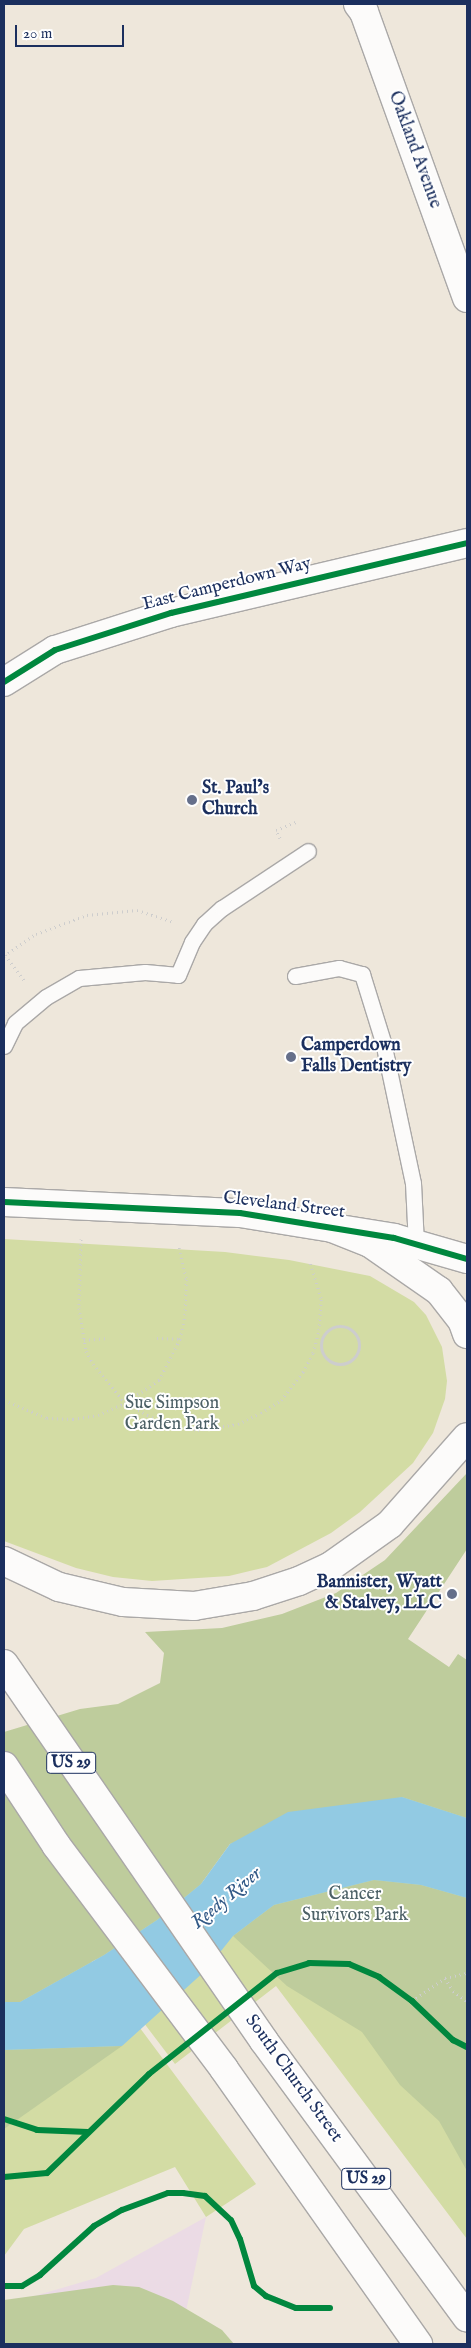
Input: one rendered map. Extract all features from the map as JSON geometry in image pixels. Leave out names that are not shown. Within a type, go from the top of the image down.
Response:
[{"type":"main road","name":"Oakland Avenue","points":[[367,7],[467,298]]},
{"type":"main road","name":"East Camperdown Way","points":[[4,682],[55,650],[171,613],[467,543]]},
{"type":"main road","name":"Cleveland Street","points":[[4,1202],[240,1213],[327,1226],[416,1244],[467,1259]]},
{"type":"main road","points":[[327,1226],[370,1244],[439,1290],[462,1320],[467,1334]]},
{"type":"main road","points":[[4,1561],[59,1587],[123,1602],[194,1606],[253,1596],[299,1581],[331,1566],[390,1524],[467,1437]]},
{"type":"main road","name":"South Church Street","points":[[4,1664],[138,1861],[264,2041],[467,2317]]},
{"type":"main road","name":"US 29","points":[[4,1766],[56,1845],[224,2069],[418,2344]]},
{"type":"main road","points":[[4,1798],[56,1845]]},
{"type":"lane","points":[[4,1046],[15,1023],[46,997],[79,978],[145,972],[178,975],[192,942],[204,924],[222,908],[308,851]]},
{"type":"lane","points":[[295,976],[339,968],[362,974],[383,1042],[414,1183],[416,1244]]},
{"type":"path","points":[[282,845],[276,830],[296,822]]},
{"type":"path","points":[[28,985],[4,956],[36,934],[87,915],[137,910],[182,925]]},
{"type":"path","points":[[81,1239],[79,1308],[84,1340],[93,1364],[125,1403],[174,1427],[198,1430],[238,1424],[261,1413],[287,1394],[303,1372],[316,1342],[321,1298],[310,1263]]},
{"type":"path","points":[[4,1400],[48,1418],[73,1419],[98,1415],[125,1403],[159,1380],[180,1339],[186,1315],[186,1278],[179,1246]]},
{"type":"path","points":[[338,1326],[349,1328],[357,1335],[360,1345],[356,1356],[348,1362],[337,1364],[325,1356],[322,1343],[328,1330],[338,1326]]},
{"type":"path","points":[[84,1340],[105,1338]]},
{"type":"path","points":[[157,1338],[180,1339]]},
{"type":"path","points":[[316,1342],[322,1343]]},
{"type":"path","points":[[412,2001],[445,1978],[467,1973]]},
{"type":"path","points":[[445,1978],[453,1991],[467,2001]]},
{"type":"path","points":[[4,2119],[37,2130],[88,2132]]},
{"type":"shaded area","points":[[206,2217],[179,2344],[4,2344],[4,2305],[96,2278]]},
{"type":"green space","name":"Sue Simpson Garden Park","points":[[4,1239],[225,1252],[289,1260],[370,1276],[414,1302],[426,1315],[442,1347],[447,1381],[445,1399],[433,1433],[413,1463],[360,1512],[331,1533],[267,1567],[229,1576],[152,1581],[113,1577],[76,1568],[4,1541]]},
{"type":"green space","points":[[467,1473],[467,1549],[408,1639],[449,1667],[458,1654],[467,1660],[467,1818],[402,1797],[230,1844],[201,1884],[157,1920],[104,1955],[20,2002],[4,2002],[4,1732],[80,1709],[118,1704],[160,1683],[164,1653],[145,1632],[222,1628],[282,1614],[336,1593],[385,1560]]},
{"type":"green space","name":"Cancer Survivors Park","points":[[467,1746],[467,2239],[276,1986],[175,2064],[84,1944]]},
{"type":"green space","points":[[374,1880],[421,1885],[467,1898],[467,2171],[439,2121],[400,2085],[362,2032],[287,1986],[233,1936],[274,1905]]},
{"type":"green space","points":[[79,1946],[256,2184],[206,2217],[175,2167],[24,2229],[4,2256],[4,1983]]},
{"type":"green space","points":[[122,2046],[4,2129],[4,2050]]},
{"type":"green space","points":[[113,2285],[139,2287],[173,2301],[222,2330],[234,2344],[4,2344],[4,2300]]},
{"type":"water","name":"Reedy River","points":[[402,1797],[467,1818],[467,1898],[421,1885],[374,1880],[274,1905],[233,1936],[205,1971],[122,2046],[4,2050],[4,2002],[20,2002],[104,1955],[157,1920],[201,1884],[230,1844],[288,1812]]},
{"type":"cycle path","points":[[4,682],[55,650],[171,613],[467,543]]},
{"type":"cycle path","points":[[4,1202],[240,1213],[394,1238],[467,1259]]},
{"type":"cycle path","points":[[4,2177],[47,2173],[149,2074],[277,1973],[309,1963],[349,1964],[379,1977],[412,2001],[453,2040],[467,2047]]},
{"type":"cycle path","points":[[4,2119],[37,2130],[88,2132]]},
{"type":"cycle path","points":[[4,2286],[22,2286],[40,2275],[94,2226],[122,2210],[168,2193],[183,2193],[205,2196],[231,2220],[240,2239],[254,2286],[266,2296],[296,2308],[330,2308]]},
{"type":"place","name":"St. Paul’s Church","points":[[192,800]]},
{"type":"place","name":"Camperdown Falls Dentistry","points":[[291,1057]]},
{"type":"place","name":"Bannister, Wyatt & Stalvey, LLC","points":[[452,1594]]}]
